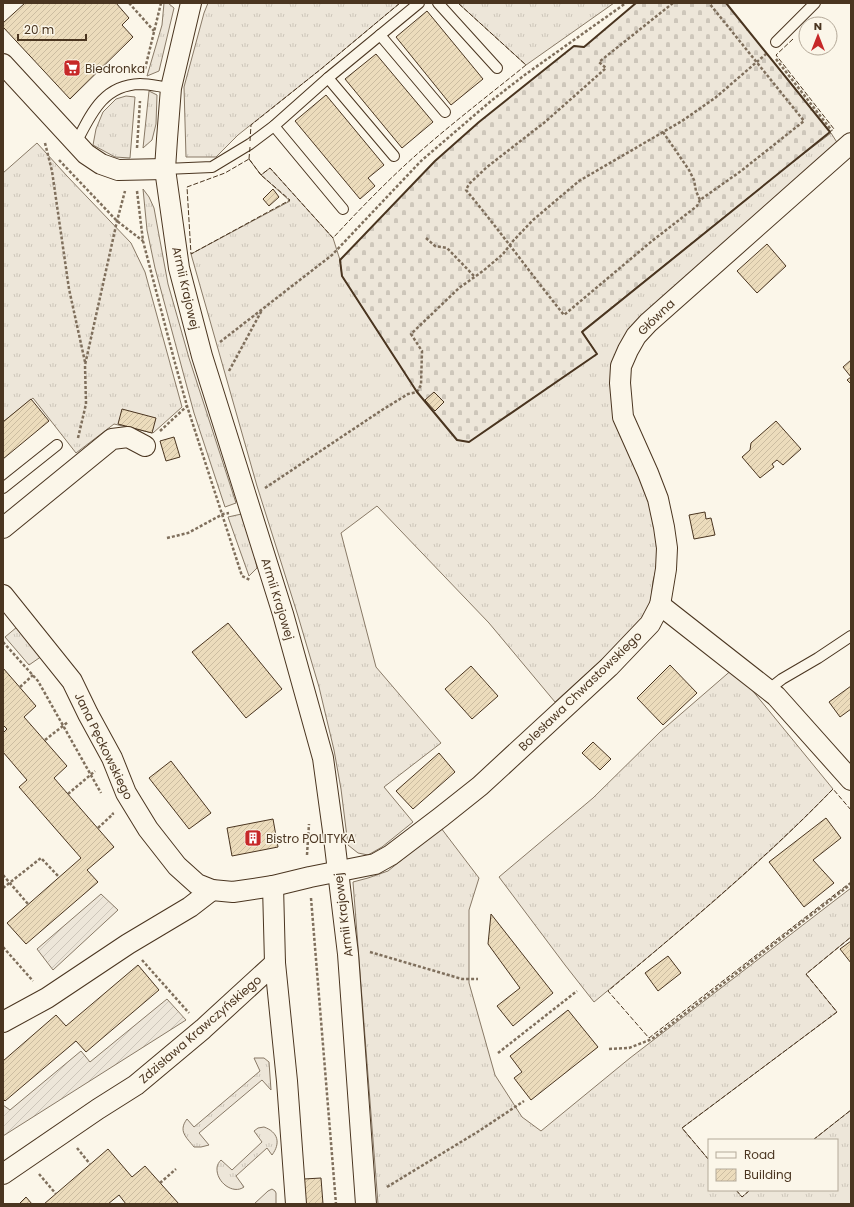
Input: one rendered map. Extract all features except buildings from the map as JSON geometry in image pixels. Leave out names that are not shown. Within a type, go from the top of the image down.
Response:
[{"type":"street","name":"Armii Krajowej","points":[[191,3],[171,88],[166,139],[165,169],[179,268],[202,356],[216,396],[283,614],[322,758],[334,838],[348,954],[366,1204]]},
{"type":"street","points":[[3,64],[86,154],[101,164],[118,170],[165,169]]},
{"type":"street","name":"Główna","points":[[660,605],[666,569],[667,548],[664,526],[658,499],[623,417],[620,383],[621,366],[636,336],[648,323],[848,145]]},
{"type":"street","points":[[3,528],[112,439],[128,437],[145,446]]},
{"type":"street","name":"Jana Pęckowskiego","points":[[3,595],[72,681],[112,758],[126,793],[148,829],[176,866],[198,884],[212,890],[233,892],[273,886],[338,872]]},
{"type":"street","points":[[660,605],[776,696],[851,780]]},
{"type":"street","name":"Bolesława Chwastowskiego","points":[[338,872],[375,864],[391,855],[480,786],[609,667],[650,624],[660,605]]},
{"type":"street","name":"Zdzisława Krawczyńskiego","points":[[273,886],[276,963],[287,1081],[296,1204]]},
{"type":"street","points":[[3,1022],[47,998],[128,944],[190,907],[212,890]]},
{"type":"street","name":"Zdzisława Krawczyńskiego","points":[[3,1174],[136,1085],[203,1029],[276,963]]},
{"type":"lane","points":[[165,169],[212,167],[250,144],[274,126],[328,78],[419,3]]},
{"type":"lane","points":[[438,3],[497,68]]},
{"type":"lane","points":[[776,42],[815,3]]},
{"type":"lane","points":[[380,35],[445,112]]},
{"type":"lane","points":[[328,78],[394,156]]},
{"type":"lane","points":[[76,143],[88,119],[106,95],[123,86],[141,84],[171,88]]},
{"type":"lane","points":[[274,126],[343,209]]},
{"type":"lane","points":[[3,488],[57,445]]},
{"type":"lane","points":[[768,690],[782,679],[818,658],[851,636]]},
{"type":"path","points":[[129,3],[154,31]]},
{"type":"path","points":[[161,3],[141,84],[136,188],[143,241],[187,406],[242,576],[254,582]]},
{"type":"path","points":[[202,356],[332,255],[421,160],[491,101],[526,74],[626,3]]},
{"type":"path","points":[[673,3],[599,62],[606,68],[545,122],[487,167],[469,184],[466,190],[564,315],[652,241],[697,206],[700,200],[741,171],[804,121],[709,3]]},
{"type":"path","points":[[263,490],[388,406],[408,394],[417,392],[421,385],[422,351],[411,334],[459,288],[503,254],[533,220],[580,181],[682,121],[715,98],[767,53]]},
{"type":"path","points":[[774,57],[836,135],[848,145]]},
{"type":"path","points":[[663,132],[689,170],[694,180],[696,191],[700,200]]},
{"type":"path","points":[[45,142],[52,171],[69,289],[85,365],[86,404],[77,440]]},
{"type":"path","points":[[85,365],[125,192],[136,169]]},
{"type":"path","points":[[426,238],[435,246],[447,248],[474,276]]},
{"type":"path","points":[[216,396],[263,308]]},
{"type":"path","points":[[145,446],[187,406]]},
{"type":"path","points":[[168,538],[188,533],[223,514]]},
{"type":"path","points":[[3,642],[38,680],[102,794]]},
{"type":"path","points":[[20,687],[33,675]]},
{"type":"path","points":[[45,740],[63,725]]},
{"type":"path","points":[[68,794],[90,775]]},
{"type":"path","points":[[98,828],[113,814],[109,808]]},
{"type":"path","points":[[309,820],[307,857],[310,870],[336,1204]]},
{"type":"path","points":[[3,888],[41,858],[59,877]]},
{"type":"path","points":[[3,875],[28,904]]},
{"type":"path","points":[[609,1049],[629,1048],[652,1038],[851,884]]},
{"type":"path","points":[[128,944],[191,1015]]},
{"type":"path","points":[[3,947],[47,998]]},
{"type":"path","points":[[348,954],[367,951],[462,979],[478,979]]},
{"type":"path","points":[[498,1053],[577,991]]},
{"type":"path","points":[[383,1189],[524,1102]]},
{"type":"path","points":[[75,1146],[90,1164]]},
{"type":"path","points":[[160,1183],[176,1169]]},
{"type":"path","points":[[38,1171],[56,1194]]},
{"type":"green space","points":[[164,3],[168,3],[174,8],[159,71],[147,76],[162,25]]},
{"type":"green space","points":[[208,3],[400,3],[321,69],[238,135],[216,157],[186,157],[184,87]]},
{"type":"green space","points":[[458,3],[614,3],[526,65]]},
{"type":"green space","points":[[636,3],[726,3],[830,132],[582,331],[597,354],[469,442],[457,440],[417,392],[342,276],[340,260],[435,161],[479,122],[574,46],[584,47]]},
{"type":"green space","points":[[149,91],[157,95],[156,124],[152,140],[143,148]]},
{"type":"green space","points":[[126,96],[135,97],[130,158],[115,157],[93,145],[96,129],[103,112],[116,99]]},
{"type":"green space","points":[[831,133],[838,144],[618,356],[657,530],[658,563],[653,581],[650,610],[609,653],[555,702],[489,623],[377,506],[341,533],[376,667],[441,743],[384,787],[413,822],[382,847],[368,855],[358,853],[348,845],[341,789],[334,750],[319,687],[257,486],[191,254],[290,201],[261,175],[270,168],[333,238],[340,260],[342,276],[417,392],[457,440],[596,354],[582,332],[763,185]]},
{"type":"green space","points":[[37,143],[131,243],[145,272],[182,407],[153,433],[114,424],[76,453],[33,398],[3,422],[3,173]]},
{"type":"green space","points":[[143,189],[154,208],[168,284],[189,358],[236,503],[225,507],[194,413],[155,268],[147,230]]},
{"type":"green space","points":[[246,513],[257,568],[249,576],[228,517]]},
{"type":"green space","points":[[17,627],[42,656],[29,665],[5,637]]},
{"type":"green space","points":[[734,668],[833,789],[746,872],[686,925],[594,1002],[499,877],[593,798],[660,732]]},
{"type":"green space","points":[[441,828],[479,878],[469,910],[469,983],[495,1075],[522,1117],[541,1131],[630,1058],[851,888],[851,937],[806,974],[837,1012],[682,1128],[708,1159],[708,1191],[737,1191],[742,1197],[749,1191],[838,1191],[838,1139],[814,1139],[851,1110],[851,1204],[378,1204],[353,882],[388,871]]},
{"type":"green space","points":[[101,894],[118,910],[53,970],[37,949]]},
{"type":"green space","points":[[167,999],[186,1020],[3,1136],[3,1105],[10,1110],[81,1051],[90,1062]]},
{"type":"green space","points":[[254,1058],[264,1058],[269,1062],[271,1090],[262,1080],[199,1133],[209,1145],[194,1147],[184,1134],[184,1123],[187,1119],[194,1127],[260,1071]]},
{"type":"green space","points":[[264,1127],[269,1129],[277,1138],[277,1146],[275,1151],[272,1155],[267,1148],[236,1176],[244,1187],[235,1189],[226,1186],[219,1178],[217,1173],[219,1163],[221,1160],[232,1170],[262,1142],[254,1131],[258,1128]]},
{"type":"green space","points":[[272,1189],[276,1193],[276,1204],[254,1204],[268,1191]]},
{"type":"fence","points":[[250,141],[251,125],[400,3]]},
{"type":"fence","points":[[250,147],[249,159],[261,175],[270,168],[333,238],[373,196],[415,156],[526,65],[458,3]]},
{"type":"fence","points":[[793,39],[776,55],[834,129]]},
{"type":"fence","points":[[249,159],[261,175],[290,200],[191,254],[187,187],[225,173],[249,159]]},
{"type":"fence","points":[[851,810],[833,789],[779,842],[695,918],[608,991],[649,1038],[851,882]]},
{"type":"fence","points":[[708,1159],[682,1128],[837,1012],[806,974],[851,937]]},
{"type":"fence","points":[[814,1139],[851,1110]]},
{"type":"fence","points":[[737,1191],[742,1197],[749,1191]]},
{"type":"wall","points":[[636,3],[584,47],[574,46],[479,122],[435,161],[340,260],[342,276],[417,392],[457,440],[469,442],[597,354],[582,332],[830,132],[726,3]]},
{"type":"place","name":"Biedronka","points":[[72,68]]},
{"type":"place","name":"Bistro POLITYKA","points":[[253,838]]}]
